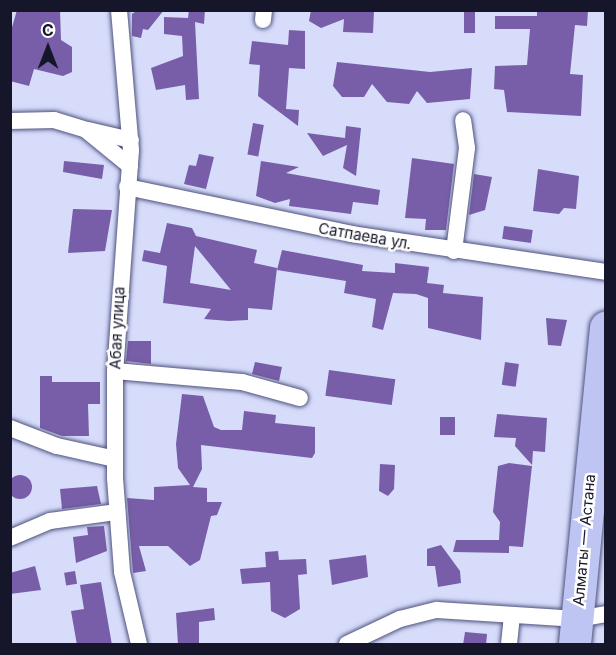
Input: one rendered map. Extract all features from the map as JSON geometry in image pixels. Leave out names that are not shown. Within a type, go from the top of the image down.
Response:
[{"type":"highway","name":"Алматы — Астана","points":[[586,626],[606,328]]},
{"type":"street","name":"Абая улица","points":[[119,10],[131,140],[115,371],[117,513],[122,572],[139,645]]},
{"type":"street","points":[[10,121],[54,120],[131,140]]},
{"type":"street","points":[[454,251],[467,148],[463,120]]},
{"type":"street","points":[[86,130],[130,166]]},
{"type":"street","name":"Сатпаева ул.","points":[[127,187],[454,251],[606,272]]},
{"type":"street","points":[[115,371],[242,382],[300,398]]},
{"type":"street","points":[[10,428],[57,446],[116,459]]},
{"type":"street","points":[[10,538],[50,521],[117,513]]},
{"type":"street","points":[[347,645],[417,613],[512,615],[586,626]]},
{"type":"street","points":[[509,645],[512,615]]},
{"type":"building","points":[[17,10],[60,10],[61,40],[72,47],[72,72],[63,76],[34,69],[29,86],[10,81],[10,34]]},
{"type":"building","points":[[138,10],[164,10],[148,30],[143,29],[141,38],[132,36],[132,14]]},
{"type":"building","points":[[189,10],[205,10],[204,24],[195,22],[199,99],[186,100],[185,85],[156,90],[151,68],[183,56],[182,36],[164,34],[164,17],[188,18]]},
{"type":"building","points":[[311,10],[374,10],[373,33],[343,32],[344,19],[321,28],[309,21]]},
{"type":"building","points":[[464,10],[475,10],[475,33],[464,33]]},
{"type":"building","points":[[537,10],[588,10],[587,26],[575,25],[570,74],[583,75],[581,116],[507,112],[504,90],[494,89],[495,66],[527,65],[530,29],[495,29],[495,16],[537,16]]},
{"type":"building","points":[[289,30],[305,31],[305,69],[289,68],[286,109],[299,110],[298,126],[258,96],[260,65],[249,64],[252,41],[288,45]]},
{"type":"building","points":[[337,62],[430,72],[472,68],[470,99],[427,103],[417,91],[409,104],[387,102],[372,84],[364,97],[342,97],[333,86]]},
{"type":"building","points":[[253,123],[264,125],[258,156],[247,155]]},
{"type":"building","points":[[346,126],[361,128],[356,176],[343,168],[347,145],[323,156],[307,133],[345,138]]},
{"type":"building","points":[[199,154],[214,157],[206,189],[184,184],[189,165],[196,166]]},
{"type":"building","points":[[412,158],[454,164],[446,230],[425,230],[426,219],[405,218]]},
{"type":"building","points":[[64,161],[104,165],[102,179],[63,172]]},
{"type":"building","points":[[261,161],[299,167],[286,173],[380,190],[378,205],[353,202],[351,214],[289,206],[290,199],[275,203],[256,196]]},
{"type":"building","points":[[538,169],[579,176],[576,209],[564,208],[559,214],[533,211]]},
{"type":"building","points":[[474,174],[492,177],[485,210],[469,215]]},
{"type":"building","points":[[73,209],[112,210],[105,251],[68,253]]},
{"type":"building","points":[[167,223],[192,228],[196,236],[257,250],[254,263],[277,268],[272,310],[248,308],[248,320],[229,321],[204,319],[211,309],[163,303],[167,266],[142,261],[144,250],[160,253]],"holes":[[[195,246],[231,290],[190,283]]]},
{"type":"building","points":[[504,226],[533,230],[531,243],[502,239]]},
{"type":"building","points":[[282,250],[363,265],[362,271],[395,273],[395,263],[429,267],[427,283],[444,285],[443,293],[483,297],[481,340],[428,328],[428,298],[416,294],[393,293],[383,330],[372,327],[376,299],[344,293],[346,281],[277,270]]},
{"type":"building","points":[[546,318],[567,320],[561,346],[548,345]]},
{"type":"building","points":[[128,341],[151,341],[151,364],[126,361]]},
{"type":"building","points":[[255,362],[282,367],[279,381],[252,374]]},
{"type":"building","points":[[505,362],[519,364],[516,387],[502,385]]},
{"type":"building","points":[[329,370],[395,379],[392,405],[325,396]]},
{"type":"building","points":[[40,376],[52,376],[52,382],[100,382],[100,404],[88,404],[89,436],[62,436],[40,428]]},
{"type":"building","points":[[182,394],[203,396],[214,427],[221,430],[242,430],[244,411],[276,415],[275,423],[315,427],[315,453],[312,458],[201,445],[202,469],[193,487],[207,488],[207,502],[222,502],[217,515],[211,516],[200,560],[190,566],[168,546],[139,546],[146,571],[133,573],[127,498],[154,500],[154,487],[190,485],[178,468],[176,444]]},
{"type":"building","points":[[497,414],[547,418],[545,452],[533,451],[532,465],[515,446],[516,438],[494,437]]},
{"type":"building","points":[[440,417],[455,417],[455,435],[440,435]]},
{"type":"building","points":[[509,463],[532,466],[523,547],[509,546],[509,553],[453,552],[456,540],[499,540],[500,522],[493,512],[498,466]]},
{"type":"building","points":[[380,464],[395,465],[394,489],[388,496],[379,491]]},
{"type":"building","points":[[20,475],[25,476],[31,482],[31,492],[25,498],[20,499],[15,498],[9,492],[8,487],[9,482],[15,476]]},
{"type":"building","points":[[97,486],[101,504],[62,509],[60,489]]},
{"type":"building","points":[[104,526],[107,551],[76,563],[73,537],[88,535],[87,527]]},
{"type":"building","points":[[441,545],[460,571],[461,583],[438,587],[435,566],[427,566],[427,549]]},
{"type":"building","points":[[278,551],[279,560],[306,559],[307,574],[298,575],[300,609],[285,618],[271,611],[270,582],[242,584],[240,569],[266,567],[265,552]]},
{"type":"building","points":[[366,555],[368,577],[332,585],[329,560]]},
{"type":"building","points":[[35,566],[41,590],[10,594],[10,573]]},
{"type":"building","points":[[75,571],[77,584],[66,586],[64,573]]},
{"type":"building","points":[[101,582],[112,645],[77,645],[71,611],[84,609],[80,585]]},
{"type":"building","points":[[214,608],[215,620],[199,622],[199,645],[178,645],[176,613]]},
{"type":"building","points":[[465,632],[487,634],[486,645],[463,645]]}]
